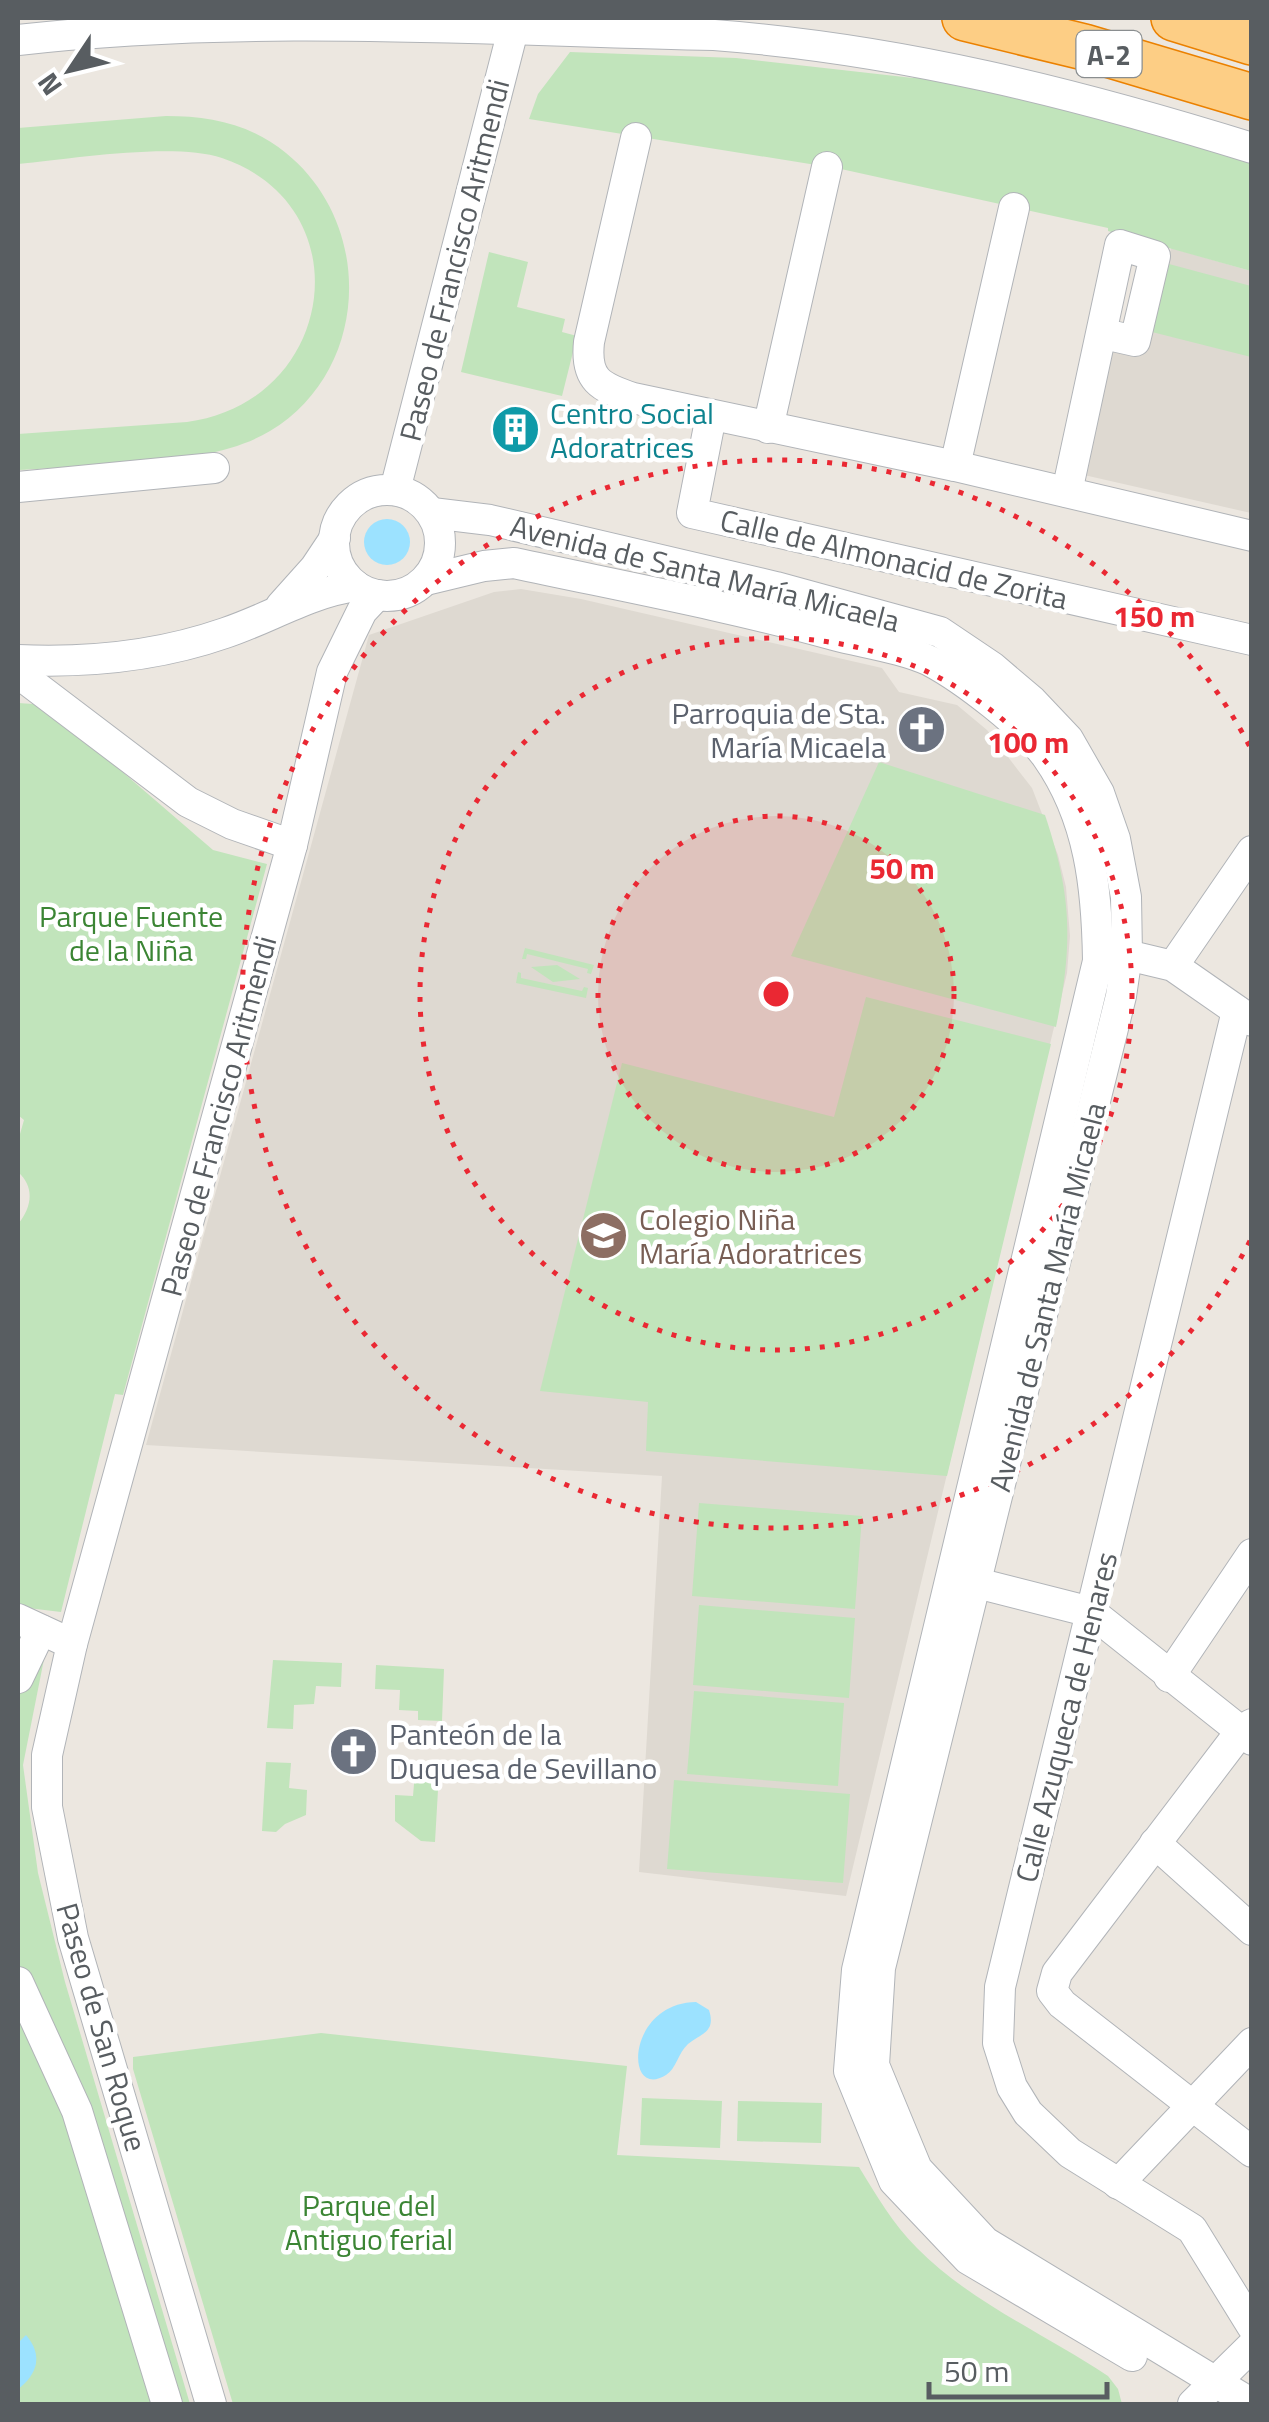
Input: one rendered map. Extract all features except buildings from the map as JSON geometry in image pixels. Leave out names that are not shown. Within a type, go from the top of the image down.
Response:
[{"type":"highway","name":"A-2","points":[[1174,18],[1252,42]]},
{"type":"highway","name":"A-2","points":[[979,21],[1122,57],[1252,97]]},
{"type":"highway","points":[[979,21],[1252,117]]},
{"type":"street","points":[[18,40],[69,26],[108,24],[733,36],[917,60],[1119,106],[1252,148]]},
{"type":"street","name":"Paseo de Francisco Aritmendi","points":[[395,490],[513,30]]},
{"type":"street","points":[[636,138],[589,342],[589,367],[599,383],[711,416],[955,466],[1252,536]]},
{"type":"street","points":[[768,428],[827,168]]},
{"type":"street","points":[[955,466],[1014,208]]},
{"type":"street","points":[[1068,492],[1104,334]]},
{"type":"street","name":"Calle de Almonacid de Zorita","points":[[711,416],[692,514],[1252,640]]},
{"type":"street","points":[[18,487],[214,468]]},
{"type":"street","points":[[18,660],[67,662],[119,657],[199,642],[330,591],[402,593],[426,580],[434,568],[440,540],[432,513],[422,502],[395,490],[369,492],[358,498],[340,517],[334,538],[315,568],[280,608]]},
{"type":"street","name":"Avenida de Santa María Micaela","points":[[432,513],[458,514],[528,529],[776,587],[940,632],[992,667],[1032,701],[1068,739],[1091,780],[1115,839],[1126,896],[1127,955],[1116,1015],[858,1970],[849,2071],[894,2181],[968,2259],[1204,2398],[1252,2404]]},
{"type":"street","points":[[334,538],[339,566],[367,590]]},
{"type":"street","name":"Avenida de Santa María Micaela","points":[[426,580],[514,563],[768,617],[928,661],[1008,716],[1046,756],[1069,796],[1089,850],[1097,900],[1098,961],[963,1579]]},
{"type":"street","name":"Paseo de Francisco Aritmendi","points":[[72,1644],[292,844],[332,672],[362,611],[367,590]]},
{"type":"street","points":[[18,673],[202,810],[292,844]]},
{"type":"street","points":[[1173,966],[1252,851]]},
{"type":"street","points":[[1127,955],[1173,966],[1244,1016]]},
{"type":"street","name":"Calle Azuqueca de Henares","points":[[1244,1016],[1000,1986],[998,2042],[1012,2088],[1028,2113],[1070,2153],[1192,2229],[1252,2326]]},
{"type":"street","points":[[1169,1676],[1251,1555]]},
{"type":"street","points":[[963,1579],[1091,1612],[1169,1676],[1248,1732],[1155,1843],[1057,1973],[1052,1991],[1062,2004],[1252,2152]]},
{"type":"street","points":[[18,1678],[29,1624],[72,1644]]},
{"type":"street","name":"Paseo de San Roque","points":[[72,1644],[47,1755],[47,1807],[73,1938],[211,2404]]},
{"type":"street","points":[[1155,1843],[1252,1930]]},
{"type":"street","points":[[18,1982],[77,2111],[167,2404]]},
{"type":"street","points":[[1118,2184],[1252,2042]]},
{"type":"street","points":[[1204,2398],[1252,2346]]},
{"type":"shaded area","points":[[1171,248],[1251,271],[1251,513],[1084,475],[1113,345],[1144,351]]},
{"type":"shaded area","name":"Colegio Niña María Adoratrices","points":[[521,589],[581,599],[882,668],[899,692],[957,705],[987,730],[1032,788],[1066,887],[1070,936],[1067,973],[846,1896],[639,1872],[662,1476],[146,1445],[369,635],[494,592]]},
{"type":"green space","points":[[570,52],[736,58],[913,78],[916,73],[1110,117],[1251,161],[1251,271],[1108,228],[841,169],[529,119],[538,94]]},
{"type":"green space","points":[[166,116],[214,120],[259,135],[286,153],[315,183],[335,218],[346,257],[349,296],[342,336],[327,372],[303,405],[270,431],[245,443],[183,458],[18,470],[18,434],[187,422],[237,407],[275,379],[301,342],[314,301],[313,257],[297,217],[267,182],[222,158],[177,151],[18,164],[18,128]]},
{"type":"green space","points":[[489,252],[528,262],[517,307],[565,319],[562,332],[577,336],[562,396],[461,372]]},
{"type":"green space","points":[[1169,264],[1251,286],[1251,357],[1152,332]]},
{"type":"green space","name":"Parque Fuente de la Niña","points":[[18,703],[33,704],[119,769],[213,850],[267,864],[123,1395],[115,1394],[61,1612],[18,1603],[18,1224],[30,1197],[18,1172],[18,1141],[24,1120],[18,1115]]},
{"type":"green space","points":[[879,762],[1045,815],[1060,871],[1067,920],[1065,970],[1056,1027],[791,956]]},
{"type":"green space","points":[[525,948],[594,965],[591,974],[588,969],[527,954],[522,959]]},
{"type":"green space","points":[[557,965],[580,979],[553,982],[531,967]]},
{"type":"green space","points":[[518,972],[521,978],[582,991],[588,988],[586,998],[516,983]]},
{"type":"green space","points":[[866,997],[1051,1044],[947,1476],[646,1451],[648,1402],[540,1391],[622,1063],[834,1117]]},
{"type":"green space","points":[[699,1503],[862,1516],[855,1609],[692,1596]]},
{"type":"green space","points":[[699,1605],[855,1618],[849,1698],[693,1685]]},
{"type":"green space","points":[[18,1636],[46,1649],[23,1765],[38,1873],[65,1982],[190,2404],[18,2404]]},
{"type":"green space","points":[[273,1660],[342,1663],[341,1687],[316,1686],[314,1704],[294,1705],[293,1729],[267,1728]]},
{"type":"green space","points":[[376,1665],[444,1669],[442,1721],[418,1720],[418,1711],[399,1710],[400,1690],[375,1689]]},
{"type":"green space","points":[[694,1691],[844,1703],[838,1786],[687,1774]]},
{"type":"green space","points":[[266,1762],[291,1763],[289,1788],[307,1790],[306,1815],[276,1832],[262,1831]]},
{"type":"green space","points":[[415,1772],[439,1773],[435,1842],[421,1841],[395,1821],[395,1795],[413,1796]]},
{"type":"green space","points":[[674,1780],[850,1794],[843,1883],[667,1869]]},
{"type":"green space","name":"Parque del Antiguo ferial","points":[[321,2033],[627,2066],[617,2155],[859,2167],[900,2229],[938,2267],[984,2301],[1108,2376],[1118,2389],[1122,2404],[233,2404],[133,2069],[133,2057]]},
{"type":"green space","points":[[642,2098],[722,2101],[720,2148],[640,2145]]},
{"type":"green space","points":[[738,2101],[822,2103],[821,2143],[737,2141]]},
{"type":"water","points":[[387,519],[404,525],[410,542],[404,559],[387,565],[370,559],[364,542],[370,525]]},
{"type":"water","points":[[696,2002],[709,2010],[709,2028],[688,2044],[666,2075],[652,2079],[643,2075],[639,2049],[645,2032],[656,2017],[673,2006]]},
{"type":"water","points":[[26,2335],[35,2350],[36,2364],[18,2389],[18,2343]]},
{"type":"place","name":"Centro Social Adoratrices","points":[[515,430]]},
{"type":"place","name":"Parroquia de Sta. María Micaela","points":[[921,730]]},
{"type":"place","name":"Colegio Niña María Adoratrices","points":[[604,1236]]},
{"type":"place","name":"Panteón de la Duquesa de Sevillano","points":[[354,1751]]}]
